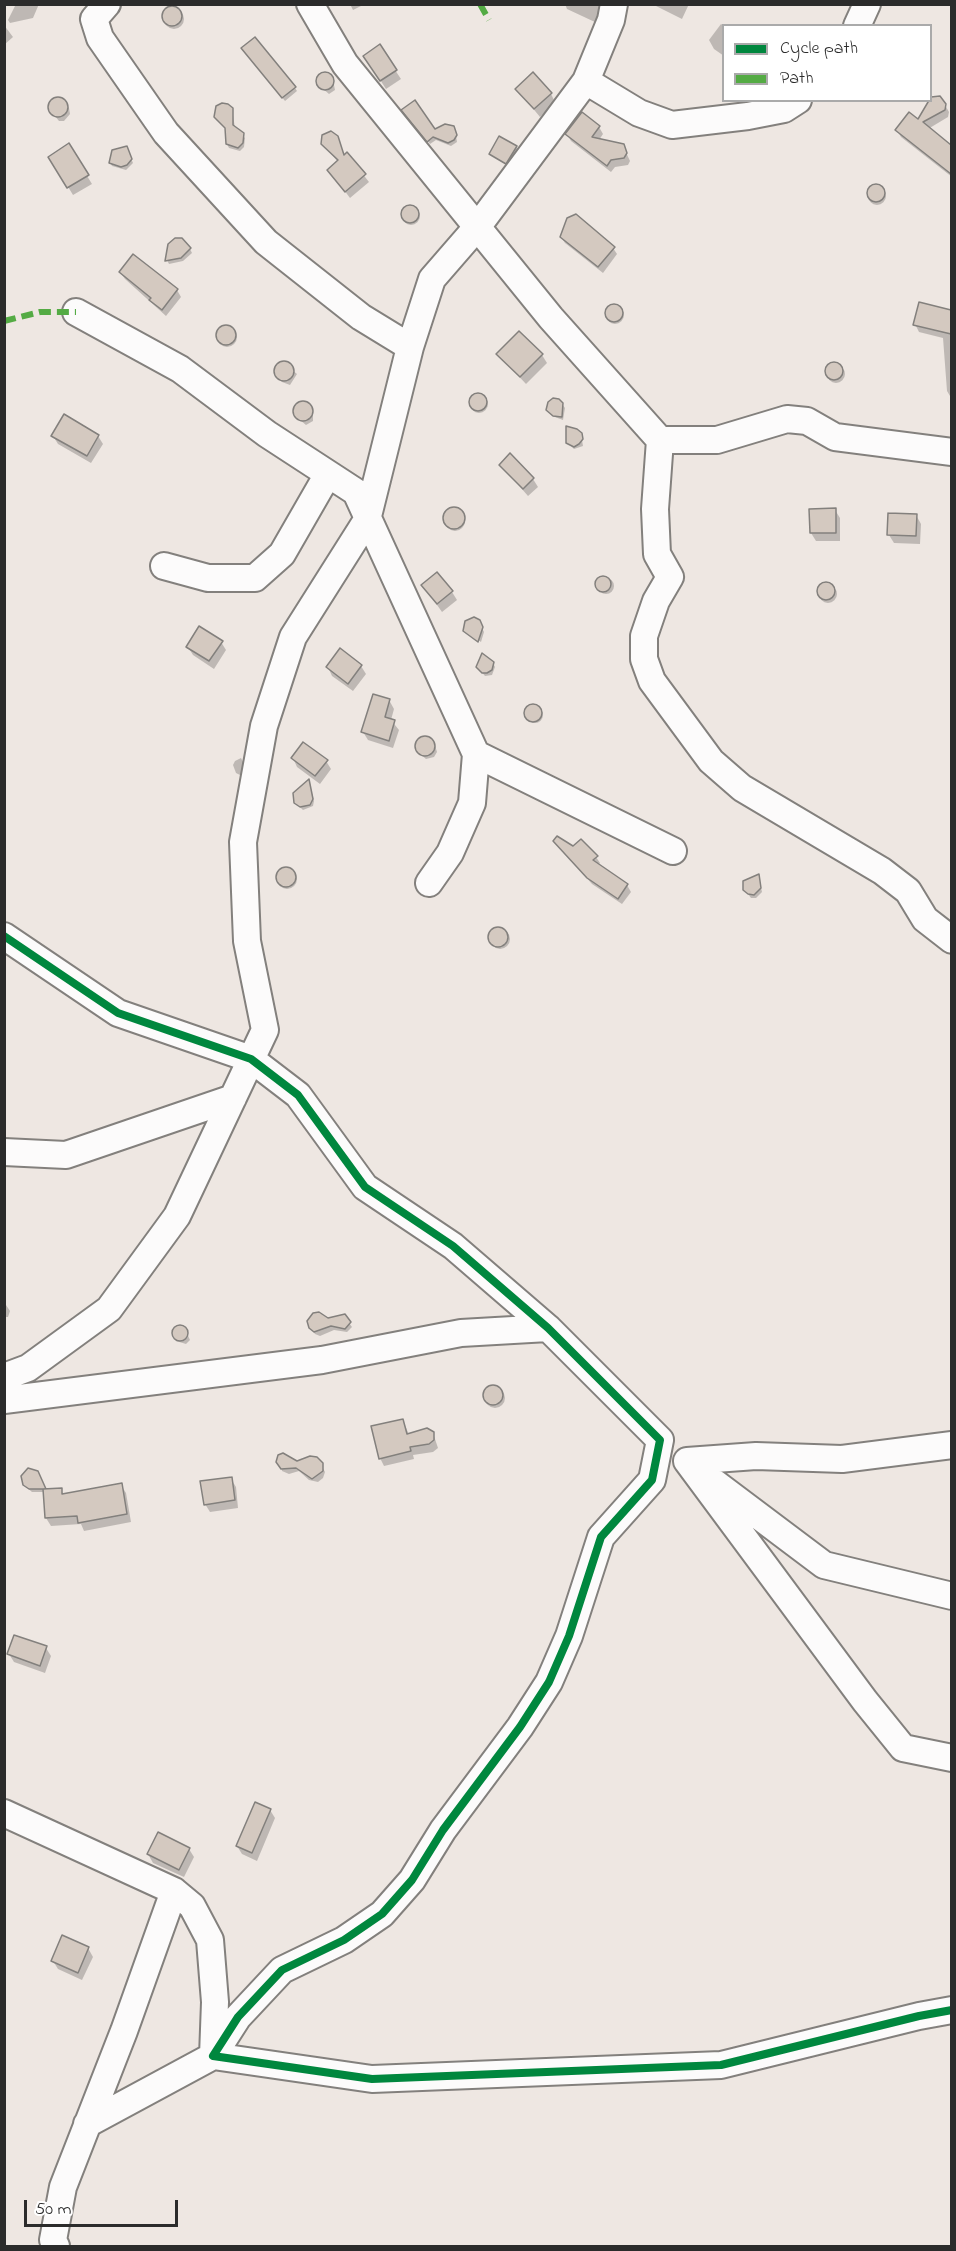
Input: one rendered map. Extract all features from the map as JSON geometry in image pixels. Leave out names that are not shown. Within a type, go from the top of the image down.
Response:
[{"type":"street","points":[[107,4],[94,19],[100,38],[166,133],[266,242],[361,317],[410,347]]},
{"type":"street","points":[[310,4],[345,64],[551,318],[660,440],[655,508],[657,554],[670,577],[656,601],[644,636],[644,659],[652,681],[711,761],[742,788],[882,871],[908,891],[925,919],[951,940]]},
{"type":"street","points":[[4,1377],[28,1368],[109,1309],[177,1216],[265,1030],[247,940],[243,842],[264,726],[292,637],[367,520],[410,347],[432,279],[478,226],[586,81],[611,20],[614,4]]},
{"type":"street","points":[[858,24],[867,4]]},
{"type":"street","points":[[586,81],[639,113],[672,125],[784,109],[795,102]]},
{"type":"street","points":[[76,312],[180,369],[267,434],[356,492],[476,754],[472,803],[450,853],[429,884]]},
{"type":"street","points":[[660,440],[717,440],[788,419],[807,421],[835,437],[951,452]]},
{"type":"street","points":[[164,567],[207,578],[255,578],[282,554],[328,474]]},
{"type":"street","points":[[476,754],[673,851]]},
{"type":"street","points":[[4,936],[118,1013],[252,1059],[298,1095],[365,1187],[453,1246],[548,1328],[660,1440],[765,1523],[824,1565],[951,1596]]},
{"type":"street","points":[[4,1152],[66,1155],[143,1131],[233,1098]]},
{"type":"street","points":[[4,1400],[322,1360],[462,1333],[548,1328]]},
{"type":"street","points":[[87,2124],[213,2056],[238,2017],[282,1970],[344,1940],[382,1914],[412,1880],[443,1830],[520,1727],[549,1682],[569,1636],[601,1537],[652,1480],[660,1440]]},
{"type":"street","points":[[687,1461],[756,1456],[842,1459],[951,1445]]},
{"type":"street","points":[[687,1461],[864,1701],[903,1748],[951,1758]]},
{"type":"street","points":[[4,1813],[174,1890],[192,1906],[210,1940],[215,2002],[213,2056]]},
{"type":"street","points":[[56,2247],[53,2240],[63,2187],[124,2031],[174,1890]]},
{"type":"street","points":[[213,2056],[372,2079],[721,2065],[951,2010]]},
{"type":"building","points":[[168,6],[176,6],[182,12],[182,20],[176,26],[168,26],[162,20],[162,12]]},
{"type":"building","points":[[255,37],[296,87],[282,98],[241,48]]},
{"type":"building","points":[[380,44],[397,70],[380,81],[363,56]]},
{"type":"building","points":[[321,72],[329,72],[334,77],[332,88],[321,90],[316,85],[316,77]]},
{"type":"building","points":[[533,72],[552,93],[534,109],[515,89]]},
{"type":"building","points":[[940,96],[946,104],[945,110],[923,122],[951,145],[951,174],[895,130],[909,112],[918,119],[928,102],[932,102],[932,97]]},
{"type":"building","points":[[54,97],[62,97],[68,103],[68,111],[62,117],[54,117],[48,111],[48,103]]},
{"type":"building","points":[[415,100],[435,129],[445,124],[454,126],[457,135],[454,140],[448,143],[433,137],[427,142],[401,110]]},
{"type":"building","points":[[222,103],[233,108],[233,125],[244,133],[243,143],[238,148],[226,144],[225,128],[214,117],[216,106]]},
{"type":"building","points":[[582,112],[600,126],[592,137],[624,144],[627,153],[624,158],[611,160],[607,166],[565,134]]},
{"type":"building","points":[[331,131],[338,136],[344,155],[347,152],[366,174],[345,192],[327,170],[338,160],[321,144],[322,135]]},
{"type":"building","points":[[499,136],[517,146],[506,164],[489,154]]},
{"type":"building","points":[[69,143],[89,175],[67,188],[48,157]]},
{"type":"building","points":[[127,146],[132,159],[127,165],[121,167],[109,163],[112,150]]},
{"type":"building","points":[[872,184],[880,184],[885,189],[883,200],[872,202],[867,197],[867,189]]},
{"type":"building","points":[[410,205],[417,207],[419,214],[417,221],[410,223],[403,221],[401,214],[403,207]]},
{"type":"building","points":[[576,214],[615,247],[598,267],[560,237],[567,218]]},
{"type":"building","points":[[175,238],[182,238],[191,248],[181,258],[165,261],[168,244]]},
{"type":"building","points":[[133,254],[178,289],[162,310],[119,272]]},
{"type":"building","points":[[919,302],[951,310],[951,334],[913,325]]},
{"type":"building","points":[[614,304],[622,309],[623,313],[618,321],[614,322],[606,317],[605,313],[610,305]]},
{"type":"building","points":[[222,325],[230,325],[236,331],[236,339],[230,345],[222,345],[216,339],[216,331]]},
{"type":"building","points":[[519,331],[543,354],[520,377],[496,354]]},
{"type":"building","points":[[280,361],[288,361],[294,367],[294,375],[288,381],[280,381],[274,375],[274,367]]},
{"type":"building","points":[[830,362],[838,362],[843,367],[841,378],[830,380],[825,375],[825,367]]},
{"type":"building","points":[[474,393],[482,393],[487,398],[485,409],[474,411],[469,406],[469,398]]},
{"type":"building","points":[[553,398],[563,403],[562,417],[553,416],[546,410],[548,402]]},
{"type":"building","points":[[299,401],[307,401],[313,407],[313,415],[307,421],[299,421],[293,415],[293,407]]},
{"type":"building","points":[[64,414],[99,435],[87,456],[51,436]]},
{"type":"building","points":[[566,426],[582,433],[583,439],[574,447],[566,443]]},
{"type":"building","points":[[510,453],[534,478],[523,489],[499,465]]},
{"type":"building","points":[[454,507],[462,510],[465,518],[462,526],[454,529],[446,526],[443,518],[446,510]]},
{"type":"building","points":[[836,508],[836,533],[810,533],[809,509]]},
{"type":"building","points":[[888,513],[917,514],[916,536],[887,535]]},
{"type":"building","points":[[437,572],[453,591],[437,604],[421,585]]},
{"type":"building","points":[[600,576],[606,576],[611,584],[609,590],[600,592],[595,587],[595,581]]},
{"type":"building","points":[[822,582],[830,582],[835,587],[833,598],[822,600],[817,595],[817,587]]},
{"type":"building","points":[[474,617],[480,620],[483,627],[478,642],[463,631],[465,621]]},
{"type":"building","points":[[199,626],[223,641],[209,661],[186,647]]},
{"type":"building","points":[[340,648],[362,665],[348,684],[326,667]]},
{"type":"building","points":[[482,653],[494,662],[492,670],[487,673],[482,673],[476,667]]},
{"type":"building","points":[[373,694],[390,699],[385,717],[395,720],[389,741],[361,732]]},
{"type":"building","points":[[533,704],[539,707],[542,713],[539,719],[533,722],[527,719],[524,713],[527,707]]},
{"type":"building","points":[[421,736],[429,736],[435,742],[435,750],[429,756],[421,756],[415,750],[415,742]]},
{"type":"building","points":[[303,742],[328,760],[315,776],[291,758]]},
{"type":"building","points":[[309,779],[313,799],[310,805],[300,807],[294,803],[293,793]]},
{"type":"building","points":[[557,836],[573,846],[581,839],[598,856],[593,860],[628,884],[618,899],[587,878],[553,841]]},
{"type":"building","points":[[282,867],[290,867],[296,873],[296,881],[290,887],[282,887],[276,881],[276,873]]},
{"type":"building","points":[[759,874],[761,888],[754,895],[748,894],[743,890],[743,881]]},
{"type":"building","points":[[498,927],[505,930],[508,937],[505,944],[498,947],[491,944],[488,937],[491,930]]},
{"type":"building","points":[[319,1312],[328,1318],[345,1314],[351,1322],[345,1329],[331,1326],[314,1332],[309,1328],[307,1321],[313,1313]]},
{"type":"building","points":[[177,1325],[183,1325],[188,1333],[186,1339],[177,1341],[172,1336],[172,1330]]},
{"type":"building","points":[[493,1385],[500,1388],[503,1395],[500,1402],[493,1405],[486,1402],[483,1395],[486,1388]]},
{"type":"building","points":[[403,1419],[407,1434],[427,1428],[434,1432],[434,1440],[429,1444],[410,1447],[411,1451],[379,1459],[371,1426]]},
{"type":"building","points":[[283,1453],[297,1461],[310,1456],[317,1457],[323,1463],[323,1471],[312,1479],[296,1468],[281,1469],[276,1462],[278,1455]]},
{"type":"building","points":[[28,1468],[38,1471],[46,1489],[29,1489],[23,1485],[21,1476]]},
{"type":"building","points":[[232,1477],[235,1500],[204,1505],[200,1481]]},
{"type":"building","points":[[122,1483],[127,1514],[78,1523],[77,1516],[45,1518],[43,1489],[62,1488],[62,1494]]},
{"type":"building","points":[[14,1635],[47,1646],[40,1666],[7,1654]]},
{"type":"building","points":[[255,1802],[271,1809],[252,1853],[236,1846]]},
{"type":"building","points":[[158,1832],[190,1848],[179,1870],[147,1854]]},
{"type":"building","points":[[62,1935],[89,1947],[78,1973],[51,1961]]},
{"type":"marked path","points":[[480,4],[489,20]]},
{"type":"marked path","points":[[4,321],[40,312],[76,312]]},
{"type":"cycle path","points":[[4,936],[118,1013],[251,1059],[298,1095],[365,1187],[453,1246],[548,1328],[660,1440],[652,1480],[601,1537],[569,1636],[549,1682],[520,1727],[443,1830],[412,1880],[382,1914],[344,1940],[282,1970],[238,2017],[213,2056],[372,2079],[721,2065],[919,2016],[952,2010]]}]
